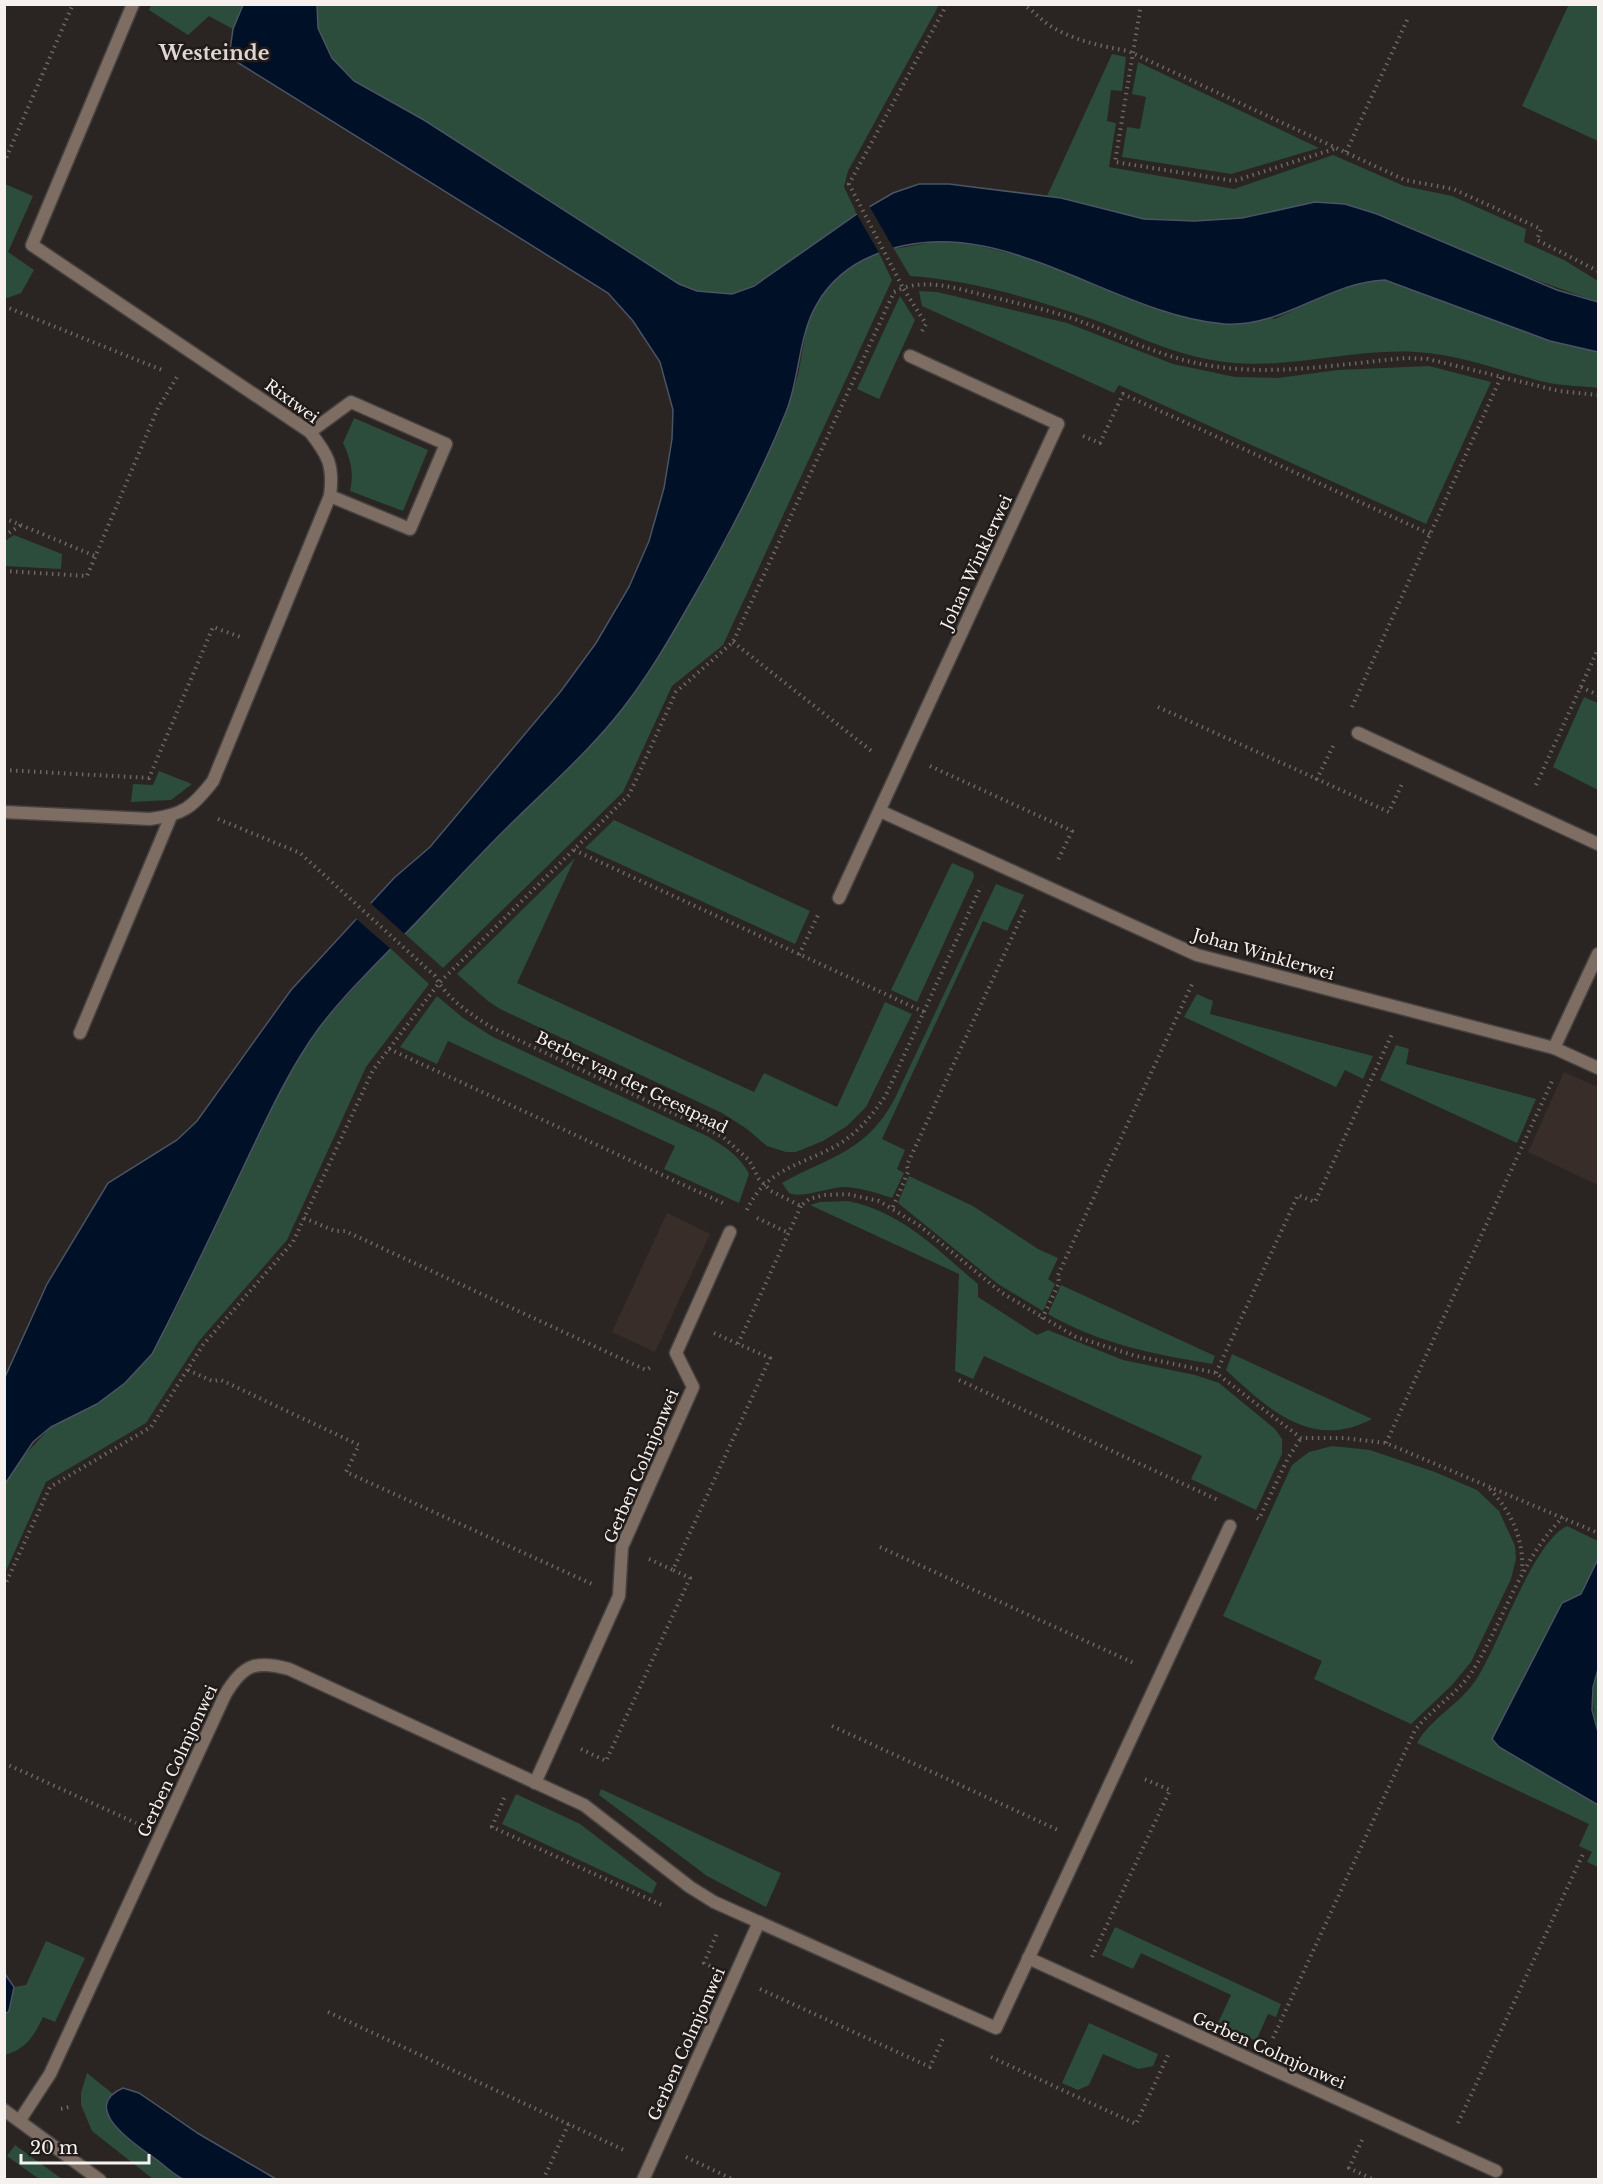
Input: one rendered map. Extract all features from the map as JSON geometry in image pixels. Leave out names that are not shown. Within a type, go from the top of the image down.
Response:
[{"type":"street","name":"Rixtwei","points":[[4,812],[150,819],[171,816],[195,803],[213,781],[330,496],[333,473],[325,452],[310,432],[32,245],[132,4]]},
{"type":"street","points":[[910,356],[1058,424]]},
{"type":"street","points":[[310,432],[351,402],[446,444],[410,529],[330,496]]},
{"type":"street","name":"Johan Winklerwei","points":[[839,898],[1058,424]]},
{"type":"street","points":[[1358,733],[1599,844]]},
{"type":"street","name":"Johan Winklerwei","points":[[880,811],[1205,957],[1559,1051],[1599,1068]]},
{"type":"street","points":[[80,1033],[171,816]]},
{"type":"street","points":[[1559,1051],[1599,954]]},
{"type":"street","points":[[676,1353],[730,1232]]},
{"type":"street","name":"Gerben Colmjonwei","points":[[535,1783],[620,1596],[622,1547],[693,1387],[676,1353]]},
{"type":"street","name":"Gerben Colmjonwei","points":[[20,2120],[50,2074],[225,1695],[235,1678],[250,1666],[269,1664],[290,1670],[584,1806],[690,1887],[714,1902],[996,2028],[1230,1526]]},
{"type":"street","name":"Gerben Colmjonwei","points":[[643,2180],[759,1922]]},
{"type":"street","name":"Gerben Colmjonwei","points":[[1028,1958],[1496,2171]]},
{"type":"street","points":[[4,2110],[100,2180]]},
{"type":"path","points":[[4,163],[73,4]]},
{"type":"path","points":[[910,356],[926,324],[903,288],[896,269],[849,184],[947,4]]},
{"type":"path","points":[[1022,4],[1033,10],[1050,26],[1086,43],[1133,54],[1405,180],[1453,189],[1541,229],[1537,240],[1599,271]]},
{"type":"path","points":[[1141,4],[1115,162],[1234,181],[1337,148]]},
{"type":"path","points":[[1346,152],[1409,16]]},
{"type":"path","points":[[4,1587],[50,1487],[151,1427],[203,1345],[293,1242],[373,1070],[439,983],[629,795],[676,693],[733,642],[894,292],[913,285],[939,285],[1073,319],[1172,357],[1226,369],[1267,371],[1406,358],[1428,359],[1559,391],[1599,395]]},
{"type":"path","points":[[4,306],[178,376]]},
{"type":"path","points":[[4,571],[87,576],[158,408],[193,352]]},
{"type":"path","points":[[1348,715],[1501,377]]},
{"type":"path","points":[[1058,424],[1100,443],[1123,394],[1430,534]]},
{"type":"path","points":[[4,518],[95,556]]},
{"type":"path","points":[[4,536],[21,525]]},
{"type":"path","points":[[4,770],[149,778],[213,627],[268,648]]},
{"type":"path","points":[[1525,810],[1599,649]]},
{"type":"path","points":[[1581,687],[1599,696]]},
{"type":"path","points":[[1158,707],[1389,812],[1414,759]]},
{"type":"path","points":[[1317,779],[1338,736]]},
{"type":"path","name":"Berber van der Geestpaad","points":[[195,803],[210,816],[300,853],[435,976],[442,990],[470,1014],[491,1028],[723,1137],[749,1160],[771,1191],[801,1206]]},
{"type":"path","points":[[574,850],[924,1012]]},
{"type":"path","points":[[730,1232],[746,1213],[754,1193],[764,1183],[778,1173],[835,1146],[873,1114],[886,1095],[992,861]]},
{"type":"path","points":[[892,1207],[908,1172],[907,1165],[1038,882]]},
{"type":"path","points":[[799,955],[818,914],[839,898]]},
{"type":"path","points":[[1042,1318],[1059,1283],[1058,1275],[1205,957]]},
{"type":"path","points":[[1216,1373],[1298,1195],[1315,1202],[1404,1009]]},
{"type":"path","points":[[389,1049],[735,1208]]},
{"type":"path","points":[[1386,1443],[1559,1051]]},
{"type":"path","points":[[555,1737],[606,1761],[690,1578],[673,1570],[770,1358],[738,1344],[801,1206],[809,1199],[824,1195],[847,1194],[892,1207],[1002,1293],[1042,1318],[1076,1336],[1110,1349],[1216,1373],[1301,1438],[1344,1438],[1386,1443],[1599,1533]]},
{"type":"path","points":[[746,1213],[789,1233]]},
{"type":"path","points":[[304,1218],[335,1231],[345,1231],[646,1370],[676,1353]]},
{"type":"path","points":[[188,1370],[212,1381],[221,1380],[359,1445],[346,1472],[620,1596]]},
{"type":"path","points":[[959,1380],[1227,1504]]},
{"type":"path","points":[[1255,1529],[1288,1458],[1301,1438]]},
{"type":"path","points":[[1489,1487],[1508,1511],[1517,1532],[1523,1550],[1522,1572]]},
{"type":"path","points":[[1249,1514],[1260,1519]]},
{"type":"path","points":[[1261,2064],[1415,1730],[1425,1717],[1456,1692],[1474,1669],[1522,1572],[1538,1545],[1563,1517]]},
{"type":"path","points":[[880,1547],[1160,1676]]},
{"type":"path","points":[[832,1726],[1083,1841]]},
{"type":"path","points":[[4,1763],[145,1827]]},
{"type":"path","points":[[1081,1982],[1170,1790],[1140,1777],[1145,1767]]},
{"type":"path","points":[[1446,2148],[1583,1854]]},
{"type":"path","points":[[328,2012],[651,2162]]},
{"type":"path","points":[[1373,2115],[1349,2168],[1374,2180]]},
{"type":"path","points":[[543,2180],[569,2123]]},
{"type":"path","points":[[659,2144],[734,2180]]},
{"type":"shaded area","points":[[1564,1072],[1598,1087],[1598,1185],[1528,1152]]},
{"type":"shaded area","points":[[667,1213],[710,1234],[655,1352],[612,1332]]},
{"type":"green space","points":[[1569,4],[1598,5],[1598,141],[1522,106]]},
{"type":"green space","points":[[151,5],[243,5],[233,29],[209,16],[188,35],[149,10]]},
{"type":"green space","points":[[317,5],[939,5],[848,171],[844,187],[857,214],[762,281],[733,293],[713,294],[679,285],[424,120],[354,81],[332,58],[318,28]]},
{"type":"green space","points":[[1112,54],[1126,57],[1122,91],[1111,90],[1107,121],[1116,123],[1109,167],[1234,189],[1333,155],[1404,186],[1452,196],[1526,229],[1524,242],[1564,260],[1598,281],[1598,302],[1315,202],[1242,218],[1195,221],[1144,219],[1047,196]]},
{"type":"green space","points":[[1138,62],[1319,148],[1231,174],[1122,157],[1127,127],[1140,129],[1146,97],[1132,94]]},
{"type":"green space","points":[[5,184],[33,196],[8,252],[34,270],[21,293],[7,298],[4,296]]},
{"type":"green space","points":[[945,240],[979,246],[1275,319],[1343,287],[1363,281],[1385,280],[1550,341],[1598,352],[1598,388],[1549,383],[1433,353],[1365,353],[1264,364],[1196,357],[1048,304],[979,286],[910,276],[894,249]]},
{"type":"green space","points":[[879,253],[892,280],[723,645],[672,686],[623,792],[443,968],[405,934],[489,845],[727,539],[787,411],[798,375],[807,326],[816,304],[831,284],[851,266]]},
{"type":"green space","points":[[919,291],[937,292],[1067,323],[1173,364],[1235,377],[1278,378],[1338,370],[1429,366],[1491,382],[1426,524],[1119,385],[1114,393],[922,306]]},
{"type":"green space","points":[[900,296],[915,320],[879,399],[857,389]]},
{"type":"green space","points":[[354,418],[428,450],[403,511],[350,491],[351,467],[343,443]]},
{"type":"green space","points":[[14,535],[62,554],[61,569],[5,566],[5,541]]},
{"type":"green space","points":[[1584,697],[1598,703],[1598,790],[1553,767]]},
{"type":"green space","points":[[159,771],[192,784],[171,800],[131,802],[133,784],[153,785]]},
{"type":"green space","points":[[614,820],[810,911],[795,944],[585,848]]},
{"type":"green space","points":[[575,858],[517,983],[754,1092],[764,1073],[837,1107],[885,1002],[912,1014],[866,1107],[847,1126],[823,1141],[796,1152],[786,1152],[767,1146],[747,1129],[722,1113],[500,1009],[457,974]]},
{"type":"green space","points":[[952,863],[973,872],[974,877],[917,1002],[891,990]]},
{"type":"green space","points":[[996,884],[1024,895],[1007,931],[983,921],[882,1139],[905,1150],[897,1169],[904,1173],[892,1198],[845,1187],[801,1195],[789,1193],[782,1183],[860,1142],[884,1116],[895,1098]]},
{"type":"green space","points":[[390,948],[429,984],[366,1067],[287,1240],[199,1341],[146,1423],[46,1482],[5,1573],[5,1484],[17,1463],[51,1427],[97,1404],[125,1383],[175,1311],[288,1074],[321,1025]]},
{"type":"green space","points":[[1197,994],[1213,1001],[1210,1014],[1373,1056],[1363,1079],[1345,1070],[1336,1087],[1184,1017]]},
{"type":"green space","points":[[437,996],[463,1018],[493,1037],[707,1136],[726,1148],[741,1162],[749,1174],[739,1203],[664,1169],[675,1146],[448,1041],[437,1064],[400,1047]]},
{"type":"green space","points":[[1396,1045],[1409,1049],[1406,1064],[1536,1099],[1517,1143],[1380,1080]]},
{"type":"green space","points":[[909,1176],[973,1206],[1038,1249],[1058,1258],[1048,1279],[1055,1284],[1043,1311],[998,1284],[898,1203]]},
{"type":"green space","points":[[848,1201],[886,1214],[903,1223],[978,1284],[978,1297],[1037,1335],[1048,1330],[1123,1360],[1195,1375],[1219,1383],[1275,1429],[1282,1439],[1282,1454],[1256,1510],[1191,1479],[1202,1456],[984,1356],[973,1379],[955,1371],[959,1274],[810,1205],[820,1202]]},
{"type":"green space","points":[[1061,1285],[1215,1356],[1212,1364],[1107,1340],[1048,1314]]},
{"type":"green space","points":[[1232,1354],[1372,1419],[1350,1428],[1330,1430],[1311,1428],[1292,1421],[1258,1399],[1226,1370]]},
{"type":"green space","points":[[1332,1446],[1370,1450],[1435,1472],[1477,1490],[1499,1511],[1515,1546],[1516,1559],[1511,1579],[1471,1662],[1452,1685],[1411,1724],[1314,1679],[1322,1661],[1223,1616],[1292,1465],[1309,1452]]},
{"type":"green space","points":[[1567,1526],[1598,1541],[1598,1559],[1581,1594],[1562,1603],[1492,1739],[1499,1747],[1598,1805],[1598,1867],[1587,1862],[1592,1852],[1579,1846],[1589,1824],[1417,1743],[1430,1726],[1462,1697],[1476,1680],[1529,1573],[1554,1536]]},
{"type":"green space","points":[[1598,1669],[1598,1732],[1593,1700]]},
{"type":"green space","points":[[601,1789],[781,1873],[766,1907],[707,1876],[599,1795]]},
{"type":"green space","points":[[516,1794],[580,1824],[657,1883],[652,1894],[502,1824]]},
{"type":"green space","points":[[1115,1927],[1281,2004],[1276,2017],[1268,2014],[1256,2041],[1218,2023],[1231,1995],[1141,1953],[1133,1969],[1102,1955]]},
{"type":"green space","points":[[46,1941],[85,1958],[55,2022],[43,2017],[29,2041],[19,2049],[5,2055],[5,2014],[9,2010],[14,1987],[26,1985]]},
{"type":"green space","points":[[1089,2023],[1158,2054],[1153,2066],[1138,2069],[1103,2054],[1089,2085],[1078,2090],[1062,2083]]},
{"type":"green space","points":[[87,2073],[113,2094],[109,2099],[130,2141],[184,2179],[153,2179],[92,2131],[81,2105],[81,2093]]},
{"type":"green space","points":[[15,2145],[62,2179],[39,2179],[7,2156]]},
{"type":"water","points":[[243,5],[317,5],[318,28],[332,58],[354,81],[424,120],[679,284],[697,291],[732,294],[754,286],[857,214],[893,193],[919,184],[949,184],[1061,198],[1144,219],[1195,221],[1242,218],[1315,202],[1345,204],[1377,214],[1557,290],[1598,302],[1598,352],[1550,341],[1385,280],[1344,288],[1266,319],[1224,324],[1180,316],[1137,302],[1050,266],[1006,252],[962,243],[917,243],[872,256],[848,269],[828,288],[811,316],[791,399],[765,462],[741,510],[674,631],[641,683],[611,723],[586,751],[476,859],[329,1015],[307,1045],[278,1097],[152,1354],[125,1383],[97,1404],[51,1427],[33,1442],[5,1484],[5,1377],[47,1284],[108,1183],[177,1140],[197,1121],[291,990],[394,878],[430,847],[561,691],[596,643],[629,587],[649,541],[664,488],[672,439],[673,410],[660,362],[633,321],[608,293],[229,57],[233,29]]},
{"type":"water","points":[[1598,1559],[1598,1669],[1593,1687],[1592,1710],[1598,1732],[1598,1805],[1499,1747],[1492,1739],[1562,1603],[1581,1594]]},
{"type":"water","points":[[5,1974],[14,1987],[9,2011],[5,2014]]},
{"type":"water","points":[[123,2088],[139,2093],[199,2134],[276,2179],[200,2181],[183,2179],[116,2127],[106,2106],[111,2096]]},
{"type":"pier","points":[[868,204],[895,252],[880,256],[855,211]]},
{"type":"pier","points":[[368,901],[407,936],[392,950],[354,917]]},
{"type":"district","name":"Westeinde","points":[[214,53]]}]
